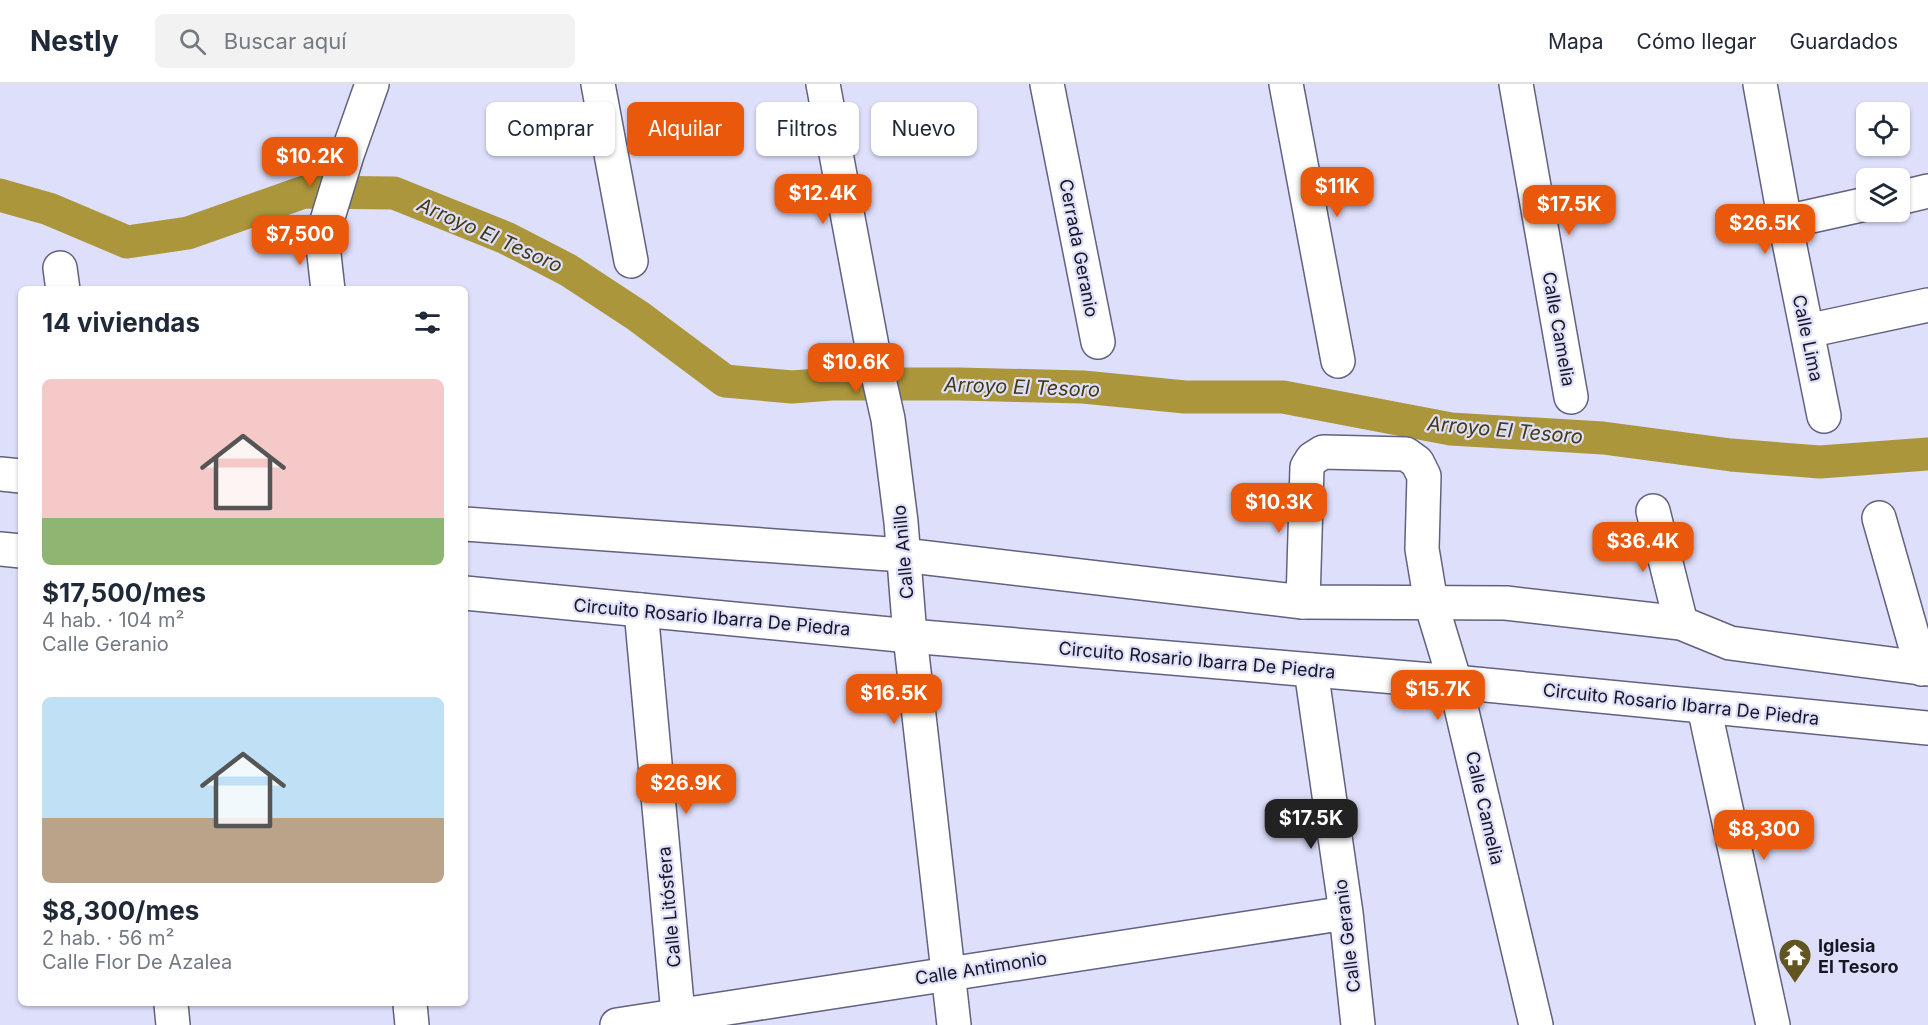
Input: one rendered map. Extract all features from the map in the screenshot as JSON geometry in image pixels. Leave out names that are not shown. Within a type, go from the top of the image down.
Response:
[{"type":"street","points":[[328,286],[322,237],[372,84]]},
{"type":"street","points":[[598,84],[631,261]]},
{"type":"street","name":"Calle Anillo","points":[[823,84],[874,357],[888,419],[954,1025]]},
{"type":"street","name":"Cerrada Geranio","points":[[1047,84],[1098,342]]},
{"type":"street","points":[[1286,84],[1338,362]]},
{"type":"street","name":"Calle Camelia","points":[[1516,84],[1571,397]]},
{"type":"street","name":"Calle Lima","points":[[1760,84],[1824,416]]},
{"type":"street","points":[[1910,195],[1928,191]]},
{"type":"street","points":[[1785,222],[1856,206]]},
{"type":"street","points":[[1807,332],[1928,305]]},
{"type":"street","name":"Calle Camelia","points":[[1303,602],[1307,467],[1312,459],[1323,452],[1407,454],[1417,462],[1424,476],[1422,549],[1431,603],[1455,682],[1536,1025]]},
{"type":"street","points":[[0,474],[18,476]]},
{"type":"street","points":[[1653,511],[1682,623]]},
{"type":"street","points":[[468,524],[903,555],[1303,602],[1506,603],[1682,623],[1731,643],[1925,669],[1879,518]]},
{"type":"street","points":[[0,549],[18,551]]},
{"type":"street","name":"Circuito Rosario Ibarra De Piedra","points":[[468,593],[910,636],[1455,682],[1928,728]]},
{"type":"street","name":"Calle Litósfera","points":[[641,610],[679,1020]]},
{"type":"street","name":"Calle Geranio","points":[[1311,670],[1346,914],[1358,1025]]},
{"type":"street","points":[[1704,707],[1773,1025]]},
{"type":"street","name":"Calle Antimonio","points":[[616,1025],[679,1020],[949,973],[1346,914]]},
{"type":"street","points":[[171,1006],[173,1025]]},
{"type":"street","points":[[410,1006],[412,1025]]},
{"type":"waterway","name":"Arroyo El Tesoro","points":[[0,195],[49,209],[127,242],[188,233],[304,192],[394,193],[506,238],[568,270],[638,316],[725,381],[792,387],[832,384],[1083,387],[1185,397],[1283,397],[1451,429],[1603,438],[1731,455],[1820,462],[1928,454]]},
{"type":"place","name":"Iglesia El Tesoro","points":[[1795,984]]}]
